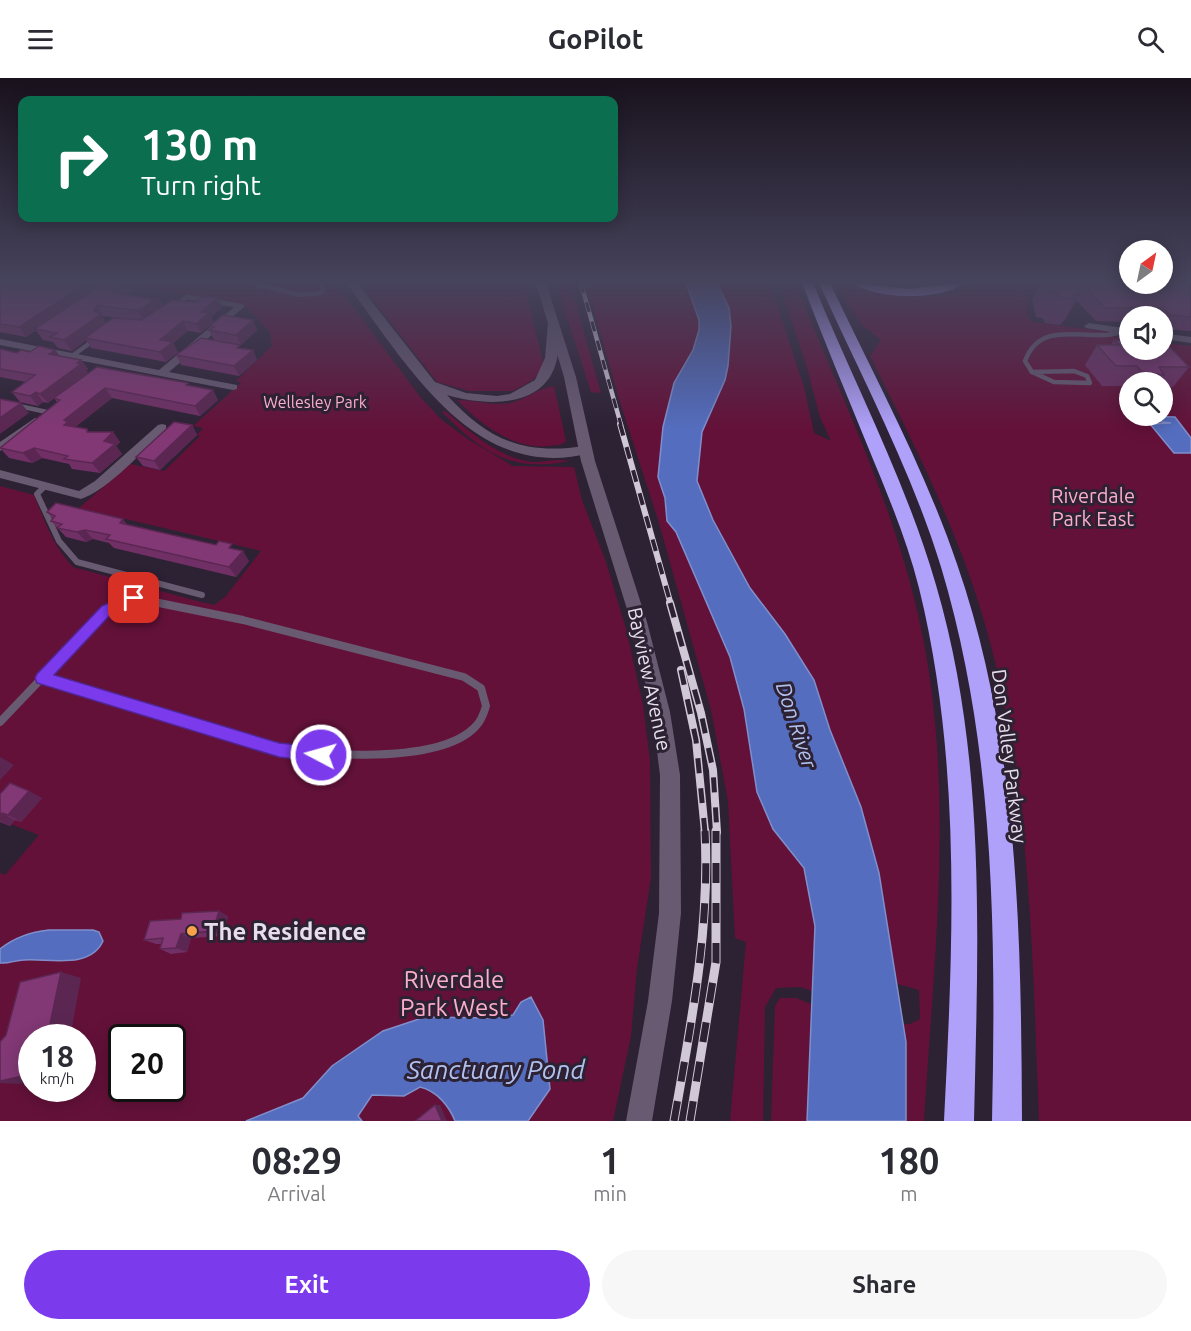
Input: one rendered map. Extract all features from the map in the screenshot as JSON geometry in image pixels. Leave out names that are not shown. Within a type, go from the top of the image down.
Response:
[{"type":"highway","points":[[827,332],[915,546],[928,588],[952,707],[961,800],[964,903],[959,1121]]},
{"type":"highway","name":"Don Valley Parkway","points":[[846,332],[931,517],[949,565],[984,697],[995,779],[1004,896],[1007,1121]]},
{"type":"main road","points":[[389,332],[429,383],[474,426],[513,448],[540,454],[585,450]]},
{"type":"main road","points":[[429,383],[463,397],[506,399],[522,394],[534,387],[549,367],[553,332]]},
{"type":"main road","name":"Bayview Avenue","points":[[557,332],[575,395],[585,450],[639,622],[661,711],[670,775],[670,913],[660,1001],[639,1121]]},
{"type":"street","points":[[161,373],[212,332]]},
{"type":"street","points":[[22,347],[37,337]]},
{"type":"street","points":[[1173,338],[1191,340]]},
{"type":"street","points":[[0,342],[233,387]]},
{"type":"street","points":[[100,372],[111,363]]},
{"type":"street","points":[[0,447],[51,409]]},
{"type":"street","points":[[0,474],[81,495],[99,484],[162,427]]},
{"type":"lane","points":[[72,356],[101,335]]},
{"type":"lane","points":[[1032,372],[1046,374],[1080,371],[1087,375],[1090,383],[1054,382],[1032,372],[1025,361],[1027,352],[1042,339],[1060,335],[1119,335]]},
{"type":"lane","points":[[0,402],[51,409]]},
{"type":"lane","points":[[45,486],[37,494],[68,556],[77,562],[202,595]]},
{"type":"lane","points":[[0,722],[42,678],[107,610],[134,598],[243,620],[464,677],[481,688],[487,702],[482,717],[473,729],[458,738],[405,751],[321,755],[279,750],[42,678]]},
{"type":"green space","points":[[270,332],[371,332],[421,398],[442,420],[469,440],[513,466],[574,467],[582,500],[606,562],[626,629],[643,705],[650,760],[651,878],[637,968],[631,1036],[613,1121],[0,1121],[0,873],[5,875],[39,835],[0,820],[0,486],[34,495],[55,542],[73,567],[214,605],[225,597],[261,551],[79,508],[130,464],[164,471],[200,436],[197,435],[203,428],[193,426],[241,383],[236,381],[272,346]]},
{"type":"green space","points":[[398,332],[536,332],[544,366],[533,380],[513,391],[469,391],[437,382]]},
{"type":"green space","points":[[572,332],[584,332],[601,393],[591,392]]},
{"type":"green space","points":[[600,332],[786,332],[804,387],[814,433],[831,441],[820,417],[795,332],[815,332],[864,449],[895,533],[919,619],[930,681],[937,743],[939,869],[924,1121],[906,1121],[906,1042],[903,1024],[910,1024],[920,1019],[919,990],[814,960],[812,991],[800,987],[776,988],[765,1007],[763,1121],[730,1121],[746,942],[735,938],[728,801],[711,710],[659,523]]},
{"type":"green space","name":"Riverdale Park East","points":[[870,332],[1107,332],[1119,338],[1119,360],[1173,360],[1173,344],[1191,346],[1191,1121],[1039,1121],[1026,860],[1019,795],[996,667],[979,604],[956,540],[870,356],[881,340]]},
{"type":"green space","points":[[554,386],[566,441],[559,445],[536,446],[511,440],[498,434],[476,418],[457,400],[510,403]]},
{"type":"green space","points":[[445,411],[475,435],[507,455],[531,462],[569,461],[530,464],[498,456],[470,438],[442,412]]},
{"type":"green space","points":[[780,998],[796,998],[811,1004],[807,1121],[771,1121],[775,1006]]},
{"type":"water","name":"Don River","points":[[698,332],[731,332],[725,380],[702,432],[697,481],[713,520],[750,588],[785,634],[814,680],[830,730],[861,807],[879,873],[906,1042],[906,1121],[807,1121],[815,926],[804,868],[773,829],[757,792],[744,709],[730,657],[676,532],[667,521],[665,498],[658,477],[663,427],[674,383],[693,350]]},
{"type":"water","points":[[1173,417],[1191,438],[1191,453],[1174,453],[1152,426],[1173,426]]},
{"type":"water","points":[[93,930],[99,932],[103,941],[89,956],[79,959],[0,963],[0,949],[11,941],[35,932]]},
{"type":"water","name":"Sanctuary Pond","points":[[531,997],[543,1020],[550,1089],[528,1121],[455,1121],[442,1100],[432,1092],[420,1087],[404,1096],[372,1095],[358,1116],[362,1121],[246,1121],[303,1098],[332,1066],[383,1031],[425,1017],[490,1018],[513,1015],[521,1002]]},
{"type":"building","points":[[50,332],[76,332],[64,340],[50,337],[57,333]]},
{"type":"building","points":[[94,332],[170,332],[160,340],[173,342],[160,352],[85,338]]},
{"type":"building","points":[[218,332],[240,332],[236,335]]},
{"type":"building","points":[[201,338],[240,345],[237,348],[253,350],[234,366],[176,355]]},
{"type":"building","points":[[1097,345],[1119,345],[1119,360],[1173,360],[1173,350],[1189,367],[1159,367],[1162,372],[1142,372],[1137,366],[1116,366]]},
{"type":"building","points":[[39,346],[55,350],[49,354],[81,360],[77,363],[81,364],[40,394],[36,392],[30,396],[12,392],[35,375],[0,369],[0,349],[17,353],[21,350],[30,352]]},
{"type":"building","points":[[97,367],[188,383],[186,385],[213,390],[195,406],[105,388],[64,420],[68,422],[64,425],[87,429],[87,432],[113,432],[104,441],[115,444],[92,463],[64,459],[68,456],[34,448],[23,453],[0,448],[60,400],[54,398]]},
{"type":"building","points":[[0,399],[21,403],[0,418]]},
{"type":"building","points":[[174,422],[192,425],[154,461],[136,457]]},
{"type":"building","points":[[56,503],[123,519],[120,523],[216,545],[219,541],[232,544],[229,548],[243,551],[229,567],[106,539],[110,535],[57,528],[62,524],[51,521],[55,516],[47,512]]},
{"type":"building","points":[[10,783],[29,791],[8,815],[2,813],[0,815],[0,794]]},
{"type":"building","points":[[219,911],[213,931],[181,934],[176,948],[160,949],[163,938],[144,940],[150,921],[181,919],[182,913]]},
{"type":"building","points":[[61,972],[50,1024],[18,1024],[18,1077],[0,1081],[0,1042],[6,1035],[20,982]]},
{"type":"building","points":[[435,1105],[442,1121],[415,1121]]},
{"type":"railway","points":[[595,332],[621,425]]},
{"type":"railway","points":[[620,424],[671,605]]},
{"type":"railway","points":[[670,603],[701,713],[713,770],[717,832]]},
{"type":"railway","points":[[681,670],[696,740],[705,832]]},
{"type":"railway","points":[[674,1121],[693,1013],[702,941],[706,868],[705,831]]},
{"type":"railway","points":[[690,1121],[716,962],[716,831]]},
{"type":"place","name":"The Residence","points":[[192,931]]},
{"type":"route","points":[[134,598],[120,602],[107,610],[42,678],[279,750],[321,755]]},
{"type":"park label","name":"Wellesley Park","points":[[315,402]]},
{"type":"park label","name":"Riverdale Park West","points":[[454,993]]}]
